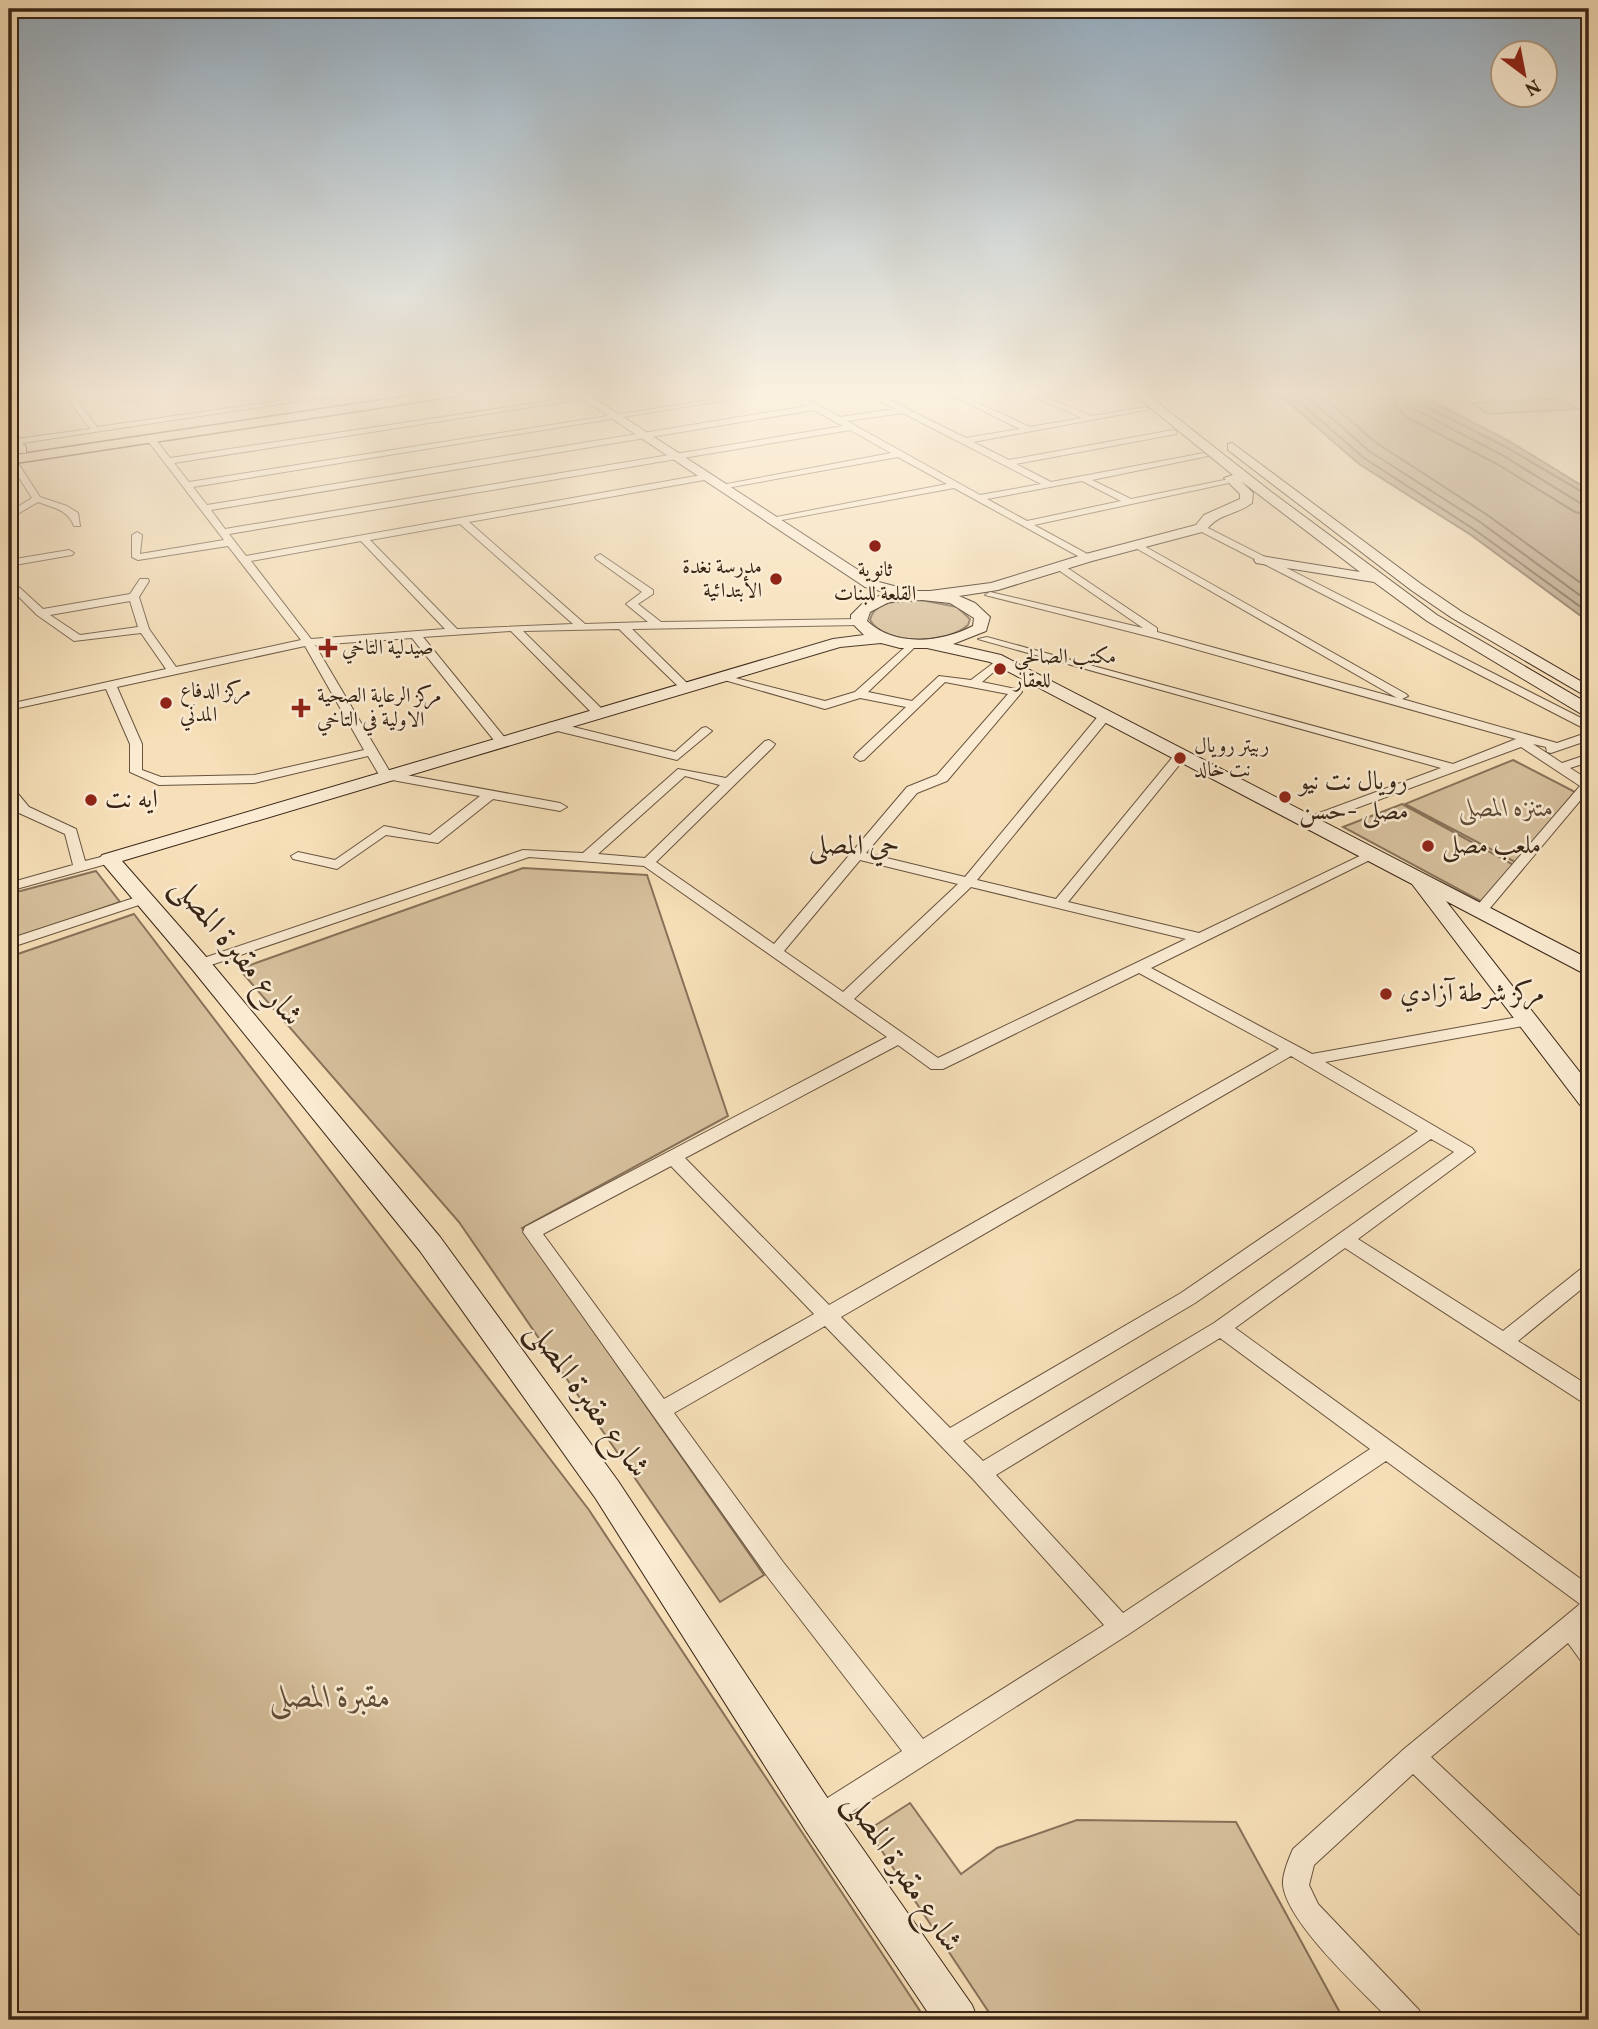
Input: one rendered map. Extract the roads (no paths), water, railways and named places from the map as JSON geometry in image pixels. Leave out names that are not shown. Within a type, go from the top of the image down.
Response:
[{"type":"street","points":[[31,487],[37,499],[64,508],[75,515],[78,524]]},
{"type":"street","points":[[189,487],[308,642],[385,775],[560,807]]},
{"type":"street","points":[[204,508],[332,487]]},
{"type":"street","points":[[224,532],[498,487]]},
{"type":"street","points":[[245,559],[652,487]]},
{"type":"street","points":[[722,487],[870,584],[912,595]]},
{"type":"street","points":[[771,519],[946,487]]},
{"type":"street","points":[[958,487],[1087,558]]},
{"type":"street","points":[[978,498],[1035,487]]},
{"type":"street","points":[[1099,487],[1129,502]]},
{"type":"street","points":[[1025,524],[1206,487]]},
{"type":"street","points":[[860,624],[859,615],[871,603],[912,595],[992,591],[1087,558],[1201,528],[1208,518],[1241,506],[1247,500],[1246,493],[1240,487]]},
{"type":"street","points":[[1255,487],[1432,618],[1589,711]]},
{"type":"street","points":[[1285,487],[1437,601],[1589,693]]},
{"type":"street","points":[[9,516],[37,499]]},
{"type":"street","points":[[461,520],[583,627]]},
{"type":"street","points":[[1201,528],[1589,727]]},
{"type":"street","points":[[137,536],[135,555],[138,556],[232,542]]},
{"type":"street","points":[[363,538],[453,631]]},
{"type":"street","points":[[1137,545],[1425,709]]},
{"type":"street","points":[[9,563],[69,553]]},
{"type":"street","points":[[600,557],[649,592],[631,604],[657,625]]},
{"type":"street","points":[[1261,560],[1377,579]]},
{"type":"street","points":[[1059,567],[1162,636]]},
{"type":"street","points":[[9,581],[41,613],[78,639],[144,629]]},
{"type":"street","points":[[41,613],[134,597],[144,581]]},
{"type":"street","points":[[870,584],[871,603]]},
{"type":"street","points":[[720,677],[825,705],[859,695],[920,644],[968,636],[982,628],[992,591]]},
{"type":"street","points":[[992,591],[1425,709],[1503,731],[1527,741],[1559,747]]},
{"type":"street","points":[[9,596],[22,593]]},
{"type":"street","points":[[932,595],[965,603],[982,628],[997,659]]},
{"type":"street","points":[[134,597],[144,629],[172,670]]},
{"type":"street","points":[[839,642],[860,624]]},
{"type":"street","points":[[9,707],[308,642],[453,631],[621,625],[860,624],[883,638]]},
{"type":"street","points":[[621,625],[685,687]]},
{"type":"street","points":[[514,628],[598,712]]},
{"type":"street","points":[[982,628],[1454,768]]},
{"type":"street","points":[[414,634],[501,741]]},
{"type":"street","points":[[9,887],[839,642],[883,638],[997,659],[1371,856],[1589,967]]},
{"type":"street","points":[[973,684],[997,659]]},
{"type":"street","points":[[776,951],[859,856],[912,790],[942,778],[1016,692],[943,678],[860,757]]},
{"type":"street","points":[[110,685],[136,744],[135,772],[159,781],[254,779],[370,752]]},
{"type":"street","points":[[859,695],[914,705]]},
{"type":"street","points":[[845,999],[968,882],[1104,717]]},
{"type":"street","points":[[553,726],[677,756]]},
{"type":"street","points":[[677,756],[706,731]]},
{"type":"street","points":[[1539,753],[1589,736]]},
{"type":"street","points":[[1308,822],[1527,741]]},
{"type":"street","points":[[1480,911],[1588,785],[1539,753],[1527,741]]},
{"type":"street","points":[[648,862],[769,744]]},
{"type":"street","points":[[677,756],[682,772]]},
{"type":"street","points":[[1059,904],[1180,756]]},
{"type":"street","points":[[1561,767],[1589,758]]},
{"type":"street","points":[[682,772],[730,783]]},
{"type":"street","points":[[585,858],[682,772]]},
{"type":"street","points":[[9,792],[24,810],[71,832],[95,863]]},
{"type":"street","points":[[298,856],[338,865],[384,830],[433,840],[492,793]]},
{"type":"street","points":[[200,964],[527,853],[648,862],[900,1037],[936,1065],[1371,856]]},
{"type":"street","points":[[859,856],[1200,938]]},
{"type":"street","name":"شارع مقبرة المصلى","points":[[95,863],[143,899],[200,964],[430,1244],[607,1490],[820,1818],[957,2020]]},
{"type":"street","points":[[1418,880],[1589,1100]]},
{"type":"street","points":[[9,944],[143,899]]},
{"type":"street","points":[[981,1473],[1221,1328],[1465,1152],[1291,1049],[1139,967]]},
{"type":"street","points":[[1309,1060],[1529,1020]]},
{"type":"street","points":[[900,1037],[532,1232],[775,1569],[920,1755]]},
{"type":"street","points":[[662,1411],[1291,1049]]},
{"type":"street","points":[[948,1439],[1188,1298],[1430,1131]]},
{"type":"street","points":[[673,1157],[830,1315],[981,1473],[1121,1627]]},
{"type":"street","points":[[1343,1238],[1589,1396]]},
{"type":"street","points":[[1503,1341],[1589,1273]]},
{"type":"street","points":[[1221,1328],[1589,1598]]},
{"type":"street","points":[[820,1818],[1121,1627],[1387,1449]]},
{"type":"street","points":[[1409,2020],[1308,1914],[1296,1885],[1302,1858],[1413,1757],[1580,1619],[1589,1653]]},
{"type":"street","points":[[1413,1757],[1589,1924]]},
{"type":"water","points":[[1395,487],[1584,487],[1589,490],[1589,622],[1471,535]]},
{"type":"place","name":"ثانوية القلعة للبنات","points":[[875,546]]},
{"type":"place","name":"مدرسة نغدة الأبتدائية","points":[[776,579]]},
{"type":"place","name":"صيدلية التاخي","points":[[328,648]]},
{"type":"place","name":"مكتب الصالحي للعقار","points":[[1000,669]]},
{"type":"place","name":"مركز الدفاع المدني","points":[[166,703]]},
{"type":"place","name":"مركز الرعاية الصحية الاولية في التاخي","points":[[301,708]]},
{"type":"place","name":"ربيتر رويال نت خالد","points":[[1180,758]]},
{"type":"place","name":"رويال نت نيو مصلى -حسن","points":[[1285,797]]},
{"type":"place","name":"ايه نت","points":[[91,800]]},
{"type":"place","name":"ملعب مصلى","points":[[1428,846]]},
{"type":"place","name":"مركز شرطة آزادي","points":[[1386,994]]},
{"type":"district","name":"حي المصلى","points":[[854,846]]},
{"type":"park label","name":"متنزه المصلى","points":[[1506,809]]},
{"type":"park label","name":"مقبرة المصلى","points":[[330,1699]]}]
